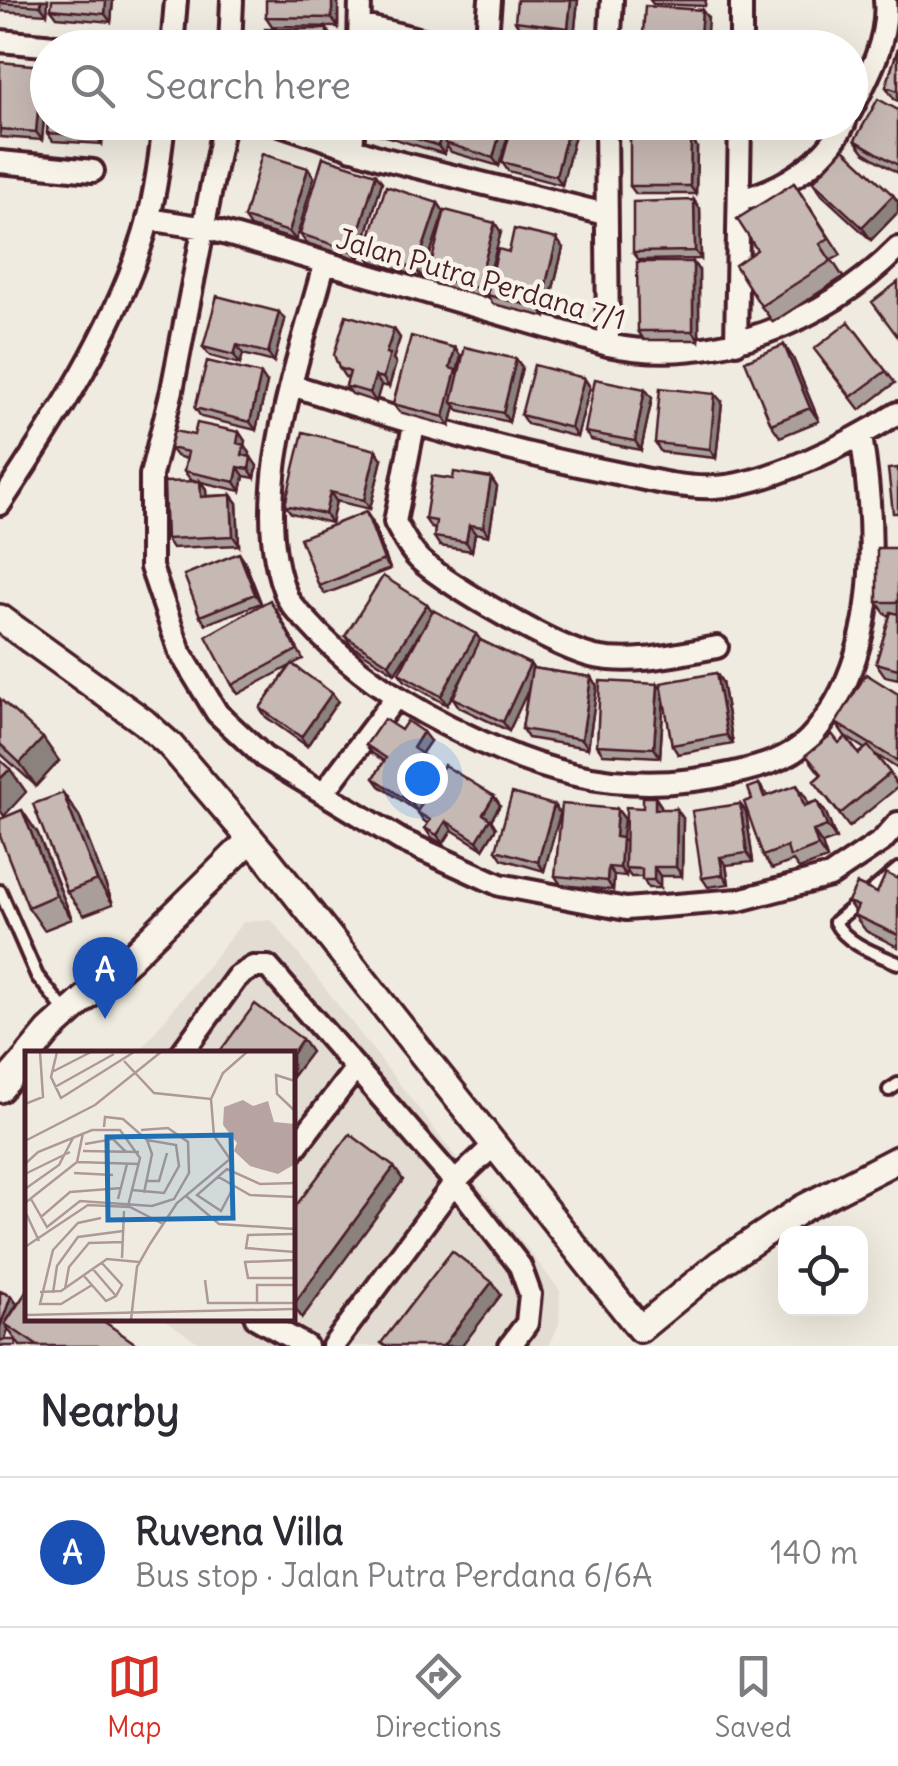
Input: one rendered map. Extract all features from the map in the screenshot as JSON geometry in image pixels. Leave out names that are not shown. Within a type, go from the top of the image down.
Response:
[{"type":"street","points":[[174,30],[176,0]]},
{"type":"street","points":[[231,30],[232,0]]},
{"type":"street","points":[[360,0],[360,30]]},
{"type":"street","points":[[488,30],[490,0]]},
{"type":"street","points":[[610,30],[612,0]]},
{"type":"street","points":[[741,30],[742,0]]},
{"type":"street","points":[[868,77],[876,62],[885,0]]},
{"type":"street","points":[[360,26],[377,30]]},
{"type":"street","points":[[0,41],[30,44]]},
{"type":"street","points":[[0,504],[57,418],[102,335],[144,238],[161,140]]},
{"type":"street","points":[[221,140],[172,390],[150,475],[151,567],[180,652],[217,713],[264,757],[401,840],[500,885],[626,909],[739,900],[830,876],[882,841],[898,822]]},
{"type":"street","points":[[326,140],[605,214]]},
{"type":"street","points":[[352,149],[353,140]]},
{"type":"street","points":[[606,140],[608,345]]},
{"type":"street","points":[[736,343],[740,140]]},
{"type":"street","points":[[739,200],[762,194],[798,176],[834,140]]},
{"type":"street","points":[[0,162],[92,172]]},
{"type":"street","name":"Jalan Putra Perdana 7/1","points":[[148,219],[206,228],[608,345],[666,352],[736,343],[769,332],[840,298],[898,248]]},
{"type":"street","points":[[324,265],[292,385],[273,480],[271,540],[288,600],[332,649],[380,688],[482,745],[575,777],[632,785],[702,780],[766,766],[807,742],[840,698],[856,656],[866,610],[868,476],[861,436]]},
{"type":"street","points":[[292,385],[414,426],[548,459],[653,480],[712,487],[750,482],[861,436],[898,413]]},
{"type":"street","points":[[414,426],[395,522],[417,558],[556,642],[595,656],[648,659],[717,647]]},
{"type":"street","points":[[0,618],[170,745],[250,839],[640,1330],[719,1264],[803,1208],[898,1159]]},
{"type":"street","points":[[324,792],[396,697]]},
{"type":"street","points":[[33,1051],[250,839]]},
{"type":"street","points":[[182,1051],[237,976],[253,967],[268,967],[455,1182],[520,1266],[530,1294],[527,1323],[510,1346]]},
{"type":"street","points":[[0,1089],[25,1060]]},
{"type":"street","points":[[295,1148],[356,1068]]},
{"type":"street","points":[[333,1346],[455,1182],[494,1146]]},
{"type":"street","points":[[261,1321],[306,1346]]},
{"type":"lane","points":[[898,869],[835,922],[838,929],[862,947],[898,963]]},
{"type":"lane","points":[[0,891],[37,976],[68,1014]]},
{"type":"shaded area","points":[[272,920],[560,1291],[559,1324],[549,1346],[203,1346],[167,1321],[295,1321],[295,1051],[139,1051],[243,922]]},
{"type":"building","points":[[41,0],[41,6],[0,3]]},
{"type":"building","points":[[52,0],[106,0],[105,14],[51,9]]},
{"type":"building","points":[[266,0],[332,0],[332,18],[266,17]]},
{"type":"building","points":[[517,0],[571,0],[568,28],[515,21]]},
{"type":"building","points":[[645,6],[702,10],[700,30],[643,30]]},
{"type":"building","points":[[898,48],[898,91],[886,87]]},
{"type":"building","points":[[0,62],[30,65],[30,132],[0,129]]},
{"type":"building","points":[[878,99],[898,110],[898,165],[855,140],[868,140],[868,117]]},
{"type":"building","points":[[446,140],[498,140],[493,158],[445,143]]},
{"type":"building","points":[[508,140],[565,140],[556,176],[502,162]]},
{"type":"building","points":[[630,140],[691,140],[690,186],[630,186]]},
{"type":"building","points":[[844,149],[893,195],[862,227],[813,182]]},
{"type":"building","points":[[262,154],[308,168],[289,232],[244,218]]},
{"type":"building","points":[[323,157],[376,174],[353,251],[300,234]]},
{"type":"building","points":[[794,183],[829,238],[820,244],[831,261],[761,306],[735,265],[757,250],[737,219]]},
{"type":"building","points":[[386,186],[438,203],[416,269],[365,252]]},
{"type":"building","points":[[694,200],[695,251],[633,252],[633,202]]},
{"type":"building","points":[[445,210],[495,223],[477,288],[428,275]]},
{"type":"building","points":[[514,229],[557,239],[540,308],[487,295],[498,249],[509,252]]},
{"type":"building","points":[[637,262],[693,262],[693,331],[638,331]]},
{"type":"building","points":[[898,282],[898,337],[872,302]]},
{"type":"building","points":[[217,296],[279,312],[268,353],[237,345],[234,355],[203,347]]},
{"type":"building","points":[[346,315],[394,329],[383,378],[375,376],[370,393],[346,386],[350,372],[339,368],[334,355]]},
{"type":"building","points":[[849,322],[886,371],[851,397],[814,349]]},
{"type":"building","points":[[411,336],[455,348],[450,368],[456,370],[444,417],[393,404]]},
{"type":"building","points":[[784,345],[810,408],[771,424],[745,361]]},
{"type":"building","points":[[465,347],[516,359],[503,413],[452,402]]},
{"type":"building","points":[[207,361],[261,374],[250,422],[195,408]]},
{"type":"building","points":[[534,365],[584,378],[571,428],[521,415]]},
{"type":"building","points":[[595,379],[645,389],[635,441],[585,432]]},
{"type":"building","points":[[660,388],[715,394],[710,449],[655,443]]},
{"type":"building","points":[[197,423],[239,432],[237,443],[244,445],[242,455],[251,457],[249,469],[238,467],[235,482],[184,471],[188,452],[170,448],[174,431],[194,435]]},
{"type":"building","points":[[303,432],[376,450],[364,500],[330,492],[325,514],[285,505]]},
{"type":"building","points":[[898,468],[898,513],[893,513],[888,469]]},
{"type":"building","points":[[454,472],[491,478],[483,527],[469,525],[466,542],[434,537],[436,521],[425,519],[432,476],[453,479]]},
{"type":"building","points":[[200,481],[201,497],[231,495],[233,536],[166,539],[164,482]]},
{"type":"building","points":[[366,512],[384,560],[319,586],[300,538]]},
{"type":"building","points":[[877,548],[898,548],[898,602],[877,602]]},
{"type":"building","points":[[239,553],[255,594],[200,616],[184,575]]},
{"type":"building","points":[[383,576],[427,604],[389,664],[345,636]]},
{"type":"building","points":[[270,600],[297,650],[232,685],[206,636]]},
{"type":"building","points":[[433,610],[476,634],[441,696],[399,673]]},
{"type":"building","points":[[891,612],[898,614],[898,669],[876,663]]},
{"type":"building","points":[[480,640],[530,664],[503,722],[453,698]]},
{"type":"building","points":[[292,664],[332,693],[301,737],[260,708]]},
{"type":"building","points":[[532,668],[591,677],[582,739],[522,729]]},
{"type":"building","points":[[716,673],[727,735],[672,745],[661,683]]},
{"type":"building","points":[[866,674],[898,694],[896,760],[836,723]]},
{"type":"building","points":[[600,681],[658,684],[654,748],[597,745]]},
{"type":"building","points":[[0,699],[43,738],[20,763],[0,744]]},
{"type":"building","points":[[384,719],[401,730],[407,721],[423,732],[413,748],[438,765],[412,804],[374,778],[386,758],[366,745]]},
{"type":"building","points":[[832,734],[839,743],[846,737],[859,754],[868,746],[890,773],[840,814],[814,781],[822,774],[806,755]]},
{"type":"building","points":[[0,760],[10,769],[0,779]]},
{"type":"building","points":[[444,765],[494,796],[483,814],[490,819],[477,841],[446,821],[437,835],[425,828],[430,820],[417,812]]},
{"type":"building","points":[[759,784],[764,797],[797,785],[804,806],[817,801],[827,826],[813,831],[818,846],[790,857],[787,847],[763,856],[744,802],[752,799],[748,788]]},
{"type":"building","points":[[63,793],[97,880],[67,892],[33,804]]},
{"type":"building","points":[[512,793],[554,805],[538,862],[496,850]]},
{"type":"building","points":[[643,797],[655,797],[655,809],[677,809],[676,867],[654,867],[654,880],[642,880],[642,869],[625,868],[626,807],[643,808]]},
{"type":"building","points":[[562,804],[617,809],[615,837],[622,838],[620,868],[608,867],[607,881],[555,876]]},
{"type":"building","points":[[740,804],[747,853],[720,857],[723,875],[702,878],[692,811]]},
{"type":"building","points":[[22,810],[56,895],[28,907],[0,836],[0,819]]},
{"type":"building","points":[[886,873],[898,879],[898,935],[854,915],[858,906],[848,902],[857,884],[877,893]]},
{"type":"building","points":[[255,1004],[302,1039],[294,1051],[220,1051]]},
{"type":"building","points":[[350,1134],[394,1167],[295,1302],[295,1207]]},
{"type":"building","points":[[452,1251],[492,1282],[443,1346],[385,1346],[381,1343]]},
{"type":"building","points":[[0,1291],[11,1296],[0,1327]]},
{"type":"building","points":[[25,1294],[25,1321],[103,1321],[139,1346],[38,1346],[5,1324]]},
{"type":"building","points":[[0,1340],[16,1340],[16,1346],[0,1346]]},
{"type":"place","name":"Ruvena Villa","points":[[105,1019]]}]
